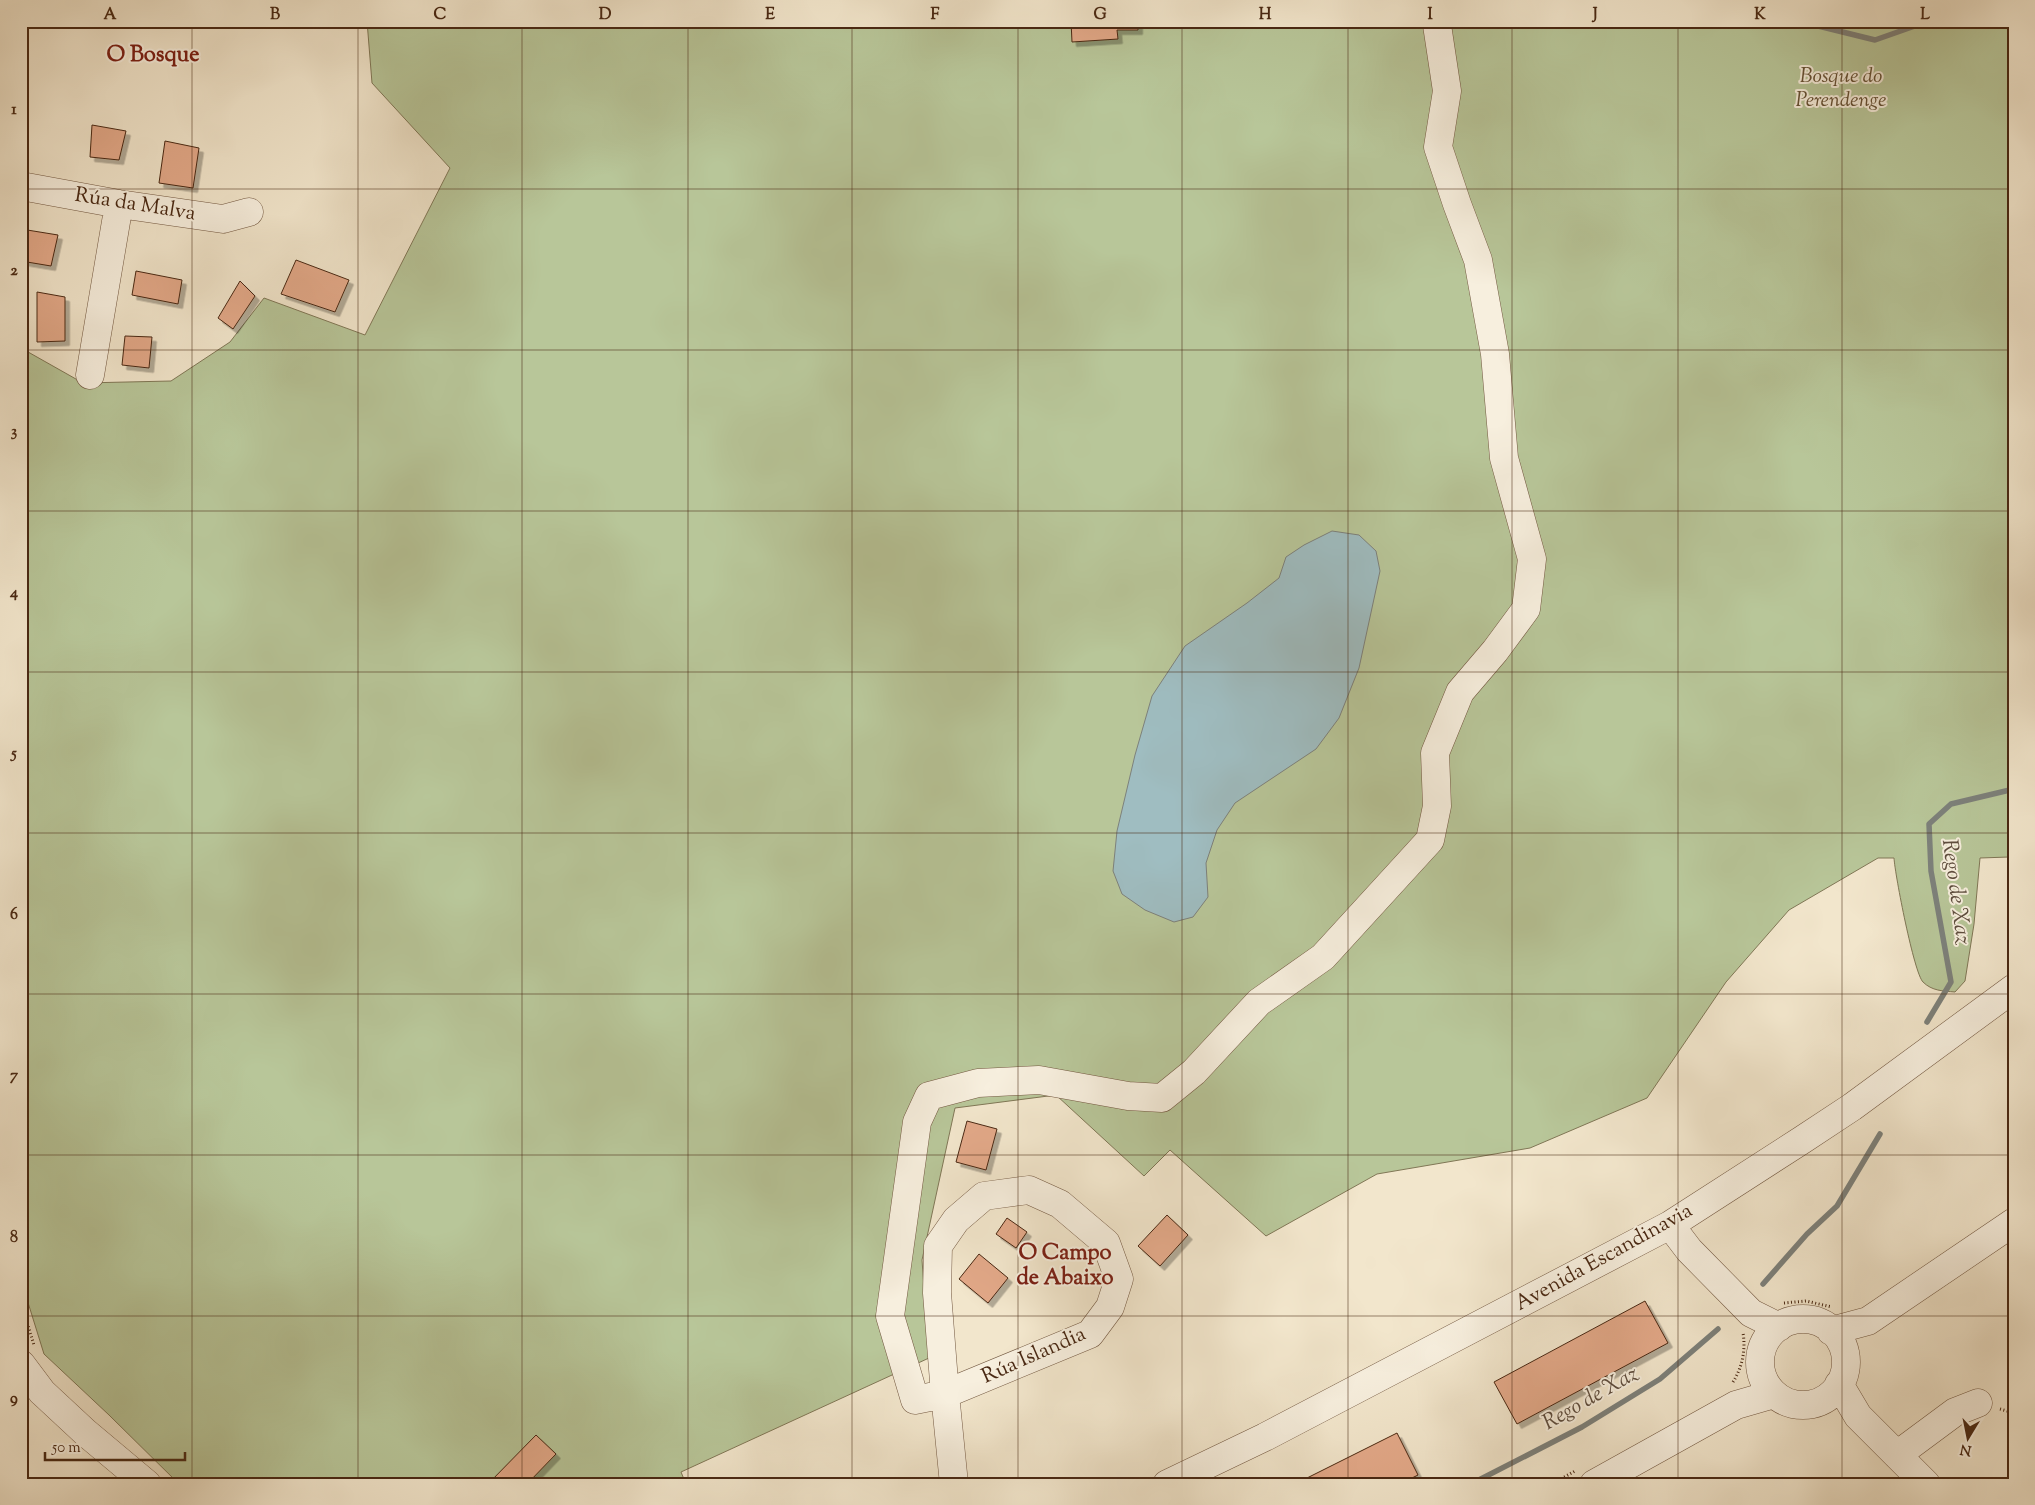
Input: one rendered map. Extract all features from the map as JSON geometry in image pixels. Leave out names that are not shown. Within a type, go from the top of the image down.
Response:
[{"type":"street","name":"Rúa Islandia","points":[[944,1394],[937,1293],[938,1246],[956,1220],[984,1196],[1029,1190],[1060,1204],[1106,1243],[1119,1279],[1110,1307],[1090,1334],[944,1394],[915,1400],[890,1316],[918,1122],[929,1096],[978,1083],[1039,1080],[1128,1096],[1162,1098],[1194,1072],[1259,1002],[1323,957],[1430,840],[1437,806],[1434,754],[1460,692],[1495,651],[1526,609],[1532,558],[1504,458],[1495,354],[1478,260],[1456,204],[1438,146],[1446,91],[1437,25],[1434,21]]},
{"type":"street","name":"Rúa da Malva","points":[[21,186],[119,204],[223,219],[250,212]]},
{"type":"street","points":[[90,375],[119,204]]},
{"type":"street","name":"Avenida Escandinavia","points":[[1167,1484],[1265,1437],[1670,1224],[1843,1112],[2014,988]]},
{"type":"street","points":[[1670,1224],[1747,1321],[1775,1324],[1806,1320],[1819,1322],[1836,1330],[1868,1321],[2014,1222]]},
{"type":"street","points":[[1775,1324],[1761,1350],[1760,1361],[1769,1386],[1782,1400],[1794,1404],[1812,1404],[1832,1391],[1845,1367],[1836,1330]]},
{"type":"street","points":[[30,1358],[42,1392],[85,1432],[147,1484]]},
{"type":"street","points":[[1586,1477],[1732,1396],[1769,1386]]},
{"type":"street","points":[[1832,1391],[1926,1484]]},
{"type":"street","points":[[944,1394],[954,1484]]},
{"type":"street","points":[[1897,1455],[1956,1412],[1978,1403]]},
{"type":"path","points":[[1775,1324],[1806,1301],[1836,1330]]},
{"type":"path","points":[[21,1303],[31,1338],[30,1358]]},
{"type":"path","points":[[1732,1396],[1742,1361],[1747,1321]]},
{"type":"path","points":[[1552,1484],[1586,1477]]},
{"type":"green space","name":"Bosque do Perendenge","points":[[367,21],[2014,21],[2014,854],[2009,857],[1980,858],[1974,924],[1965,981],[1955,992],[1934,989],[1923,982],[1919,975],[1910,943],[1894,858],[1878,858],[1789,910],[1726,982],[1647,1098],[1530,1148],[1377,1174],[1266,1236],[1170,1150],[1144,1176],[1056,1095],[955,1108],[922,1260],[929,1358],[681,1472],[686,1484],[179,1484],[44,1354],[21,1280],[21,348],[83,383],[171,381],[230,342],[264,298],[365,335],[450,168],[372,83]]},
{"type":"water","points":[[1332,531],[1359,535],[1376,551],[1380,571],[1359,668],[1339,718],[1316,749],[1235,803],[1217,830],[1206,863],[1208,897],[1193,917],[1174,922],[1145,910],[1122,894],[1113,871],[1117,831],[1135,755],[1152,696],[1185,646],[1279,578],[1286,557],[1304,545]]},
{"type":"building","points":[[1071,21],[1145,21],[1138,22],[1138,30],[1117,30],[1118,39],[1072,42]]},
{"type":"building","points":[[92,125],[126,131],[119,160],[90,157]]},
{"type":"building","points":[[165,141],[199,148],[193,188],[159,183]]},
{"type":"building","points":[[21,229],[58,235],[51,266],[21,261]]},
{"type":"building","points":[[296,260],[349,280],[335,312],[281,294]]},
{"type":"building","points":[[136,271],[182,280],[178,304],[132,295]]},
{"type":"building","points":[[240,281],[255,296],[233,329],[218,318]]},
{"type":"building","points":[[37,292],[65,297],[65,341],[37,342]]},
{"type":"building","points":[[125,336],[152,337],[149,368],[122,365]]},
{"type":"building","points":[[967,1121],[997,1129],[986,1170],[956,1162]]},
{"type":"building","points":[[1167,1215],[1188,1235],[1160,1266],[1138,1246]]},
{"type":"building","points":[[1007,1218],[1027,1232],[1016,1248],[996,1234]]},
{"type":"building","points":[[979,1254],[1008,1278],[988,1303],[959,1279]]},
{"type":"building","points":[[1645,1301],[1668,1343],[1517,1424],[1494,1382]]},
{"type":"building","points":[[1397,1433],[1418,1475],[1400,1484],[1295,1484]]},
{"type":"building","points":[[536,1435],[556,1454],[527,1484],[488,1484]]},
{"type":"waterway","points":[[1798,21],[1875,40],[1929,21]]},
{"type":"waterway","name":"Rego de Xaz","points":[[1927,1022],[1951,982],[1931,871],[1929,824],[1951,804],[2014,789]]},
{"type":"waterway","name":"Rego de Xaz","points":[[1763,1284],[1807,1234],[1837,1206],[1880,1134]]},
{"type":"waterway","name":"Rego de Xaz","points":[[1471,1484],[1582,1427],[1660,1379],[1718,1329]]},
{"type":"district","name":"O Bosque","points":[[153,56]]},
{"type":"district","name":"O Campo de Abaixo","points":[[1065,1266]]}]
